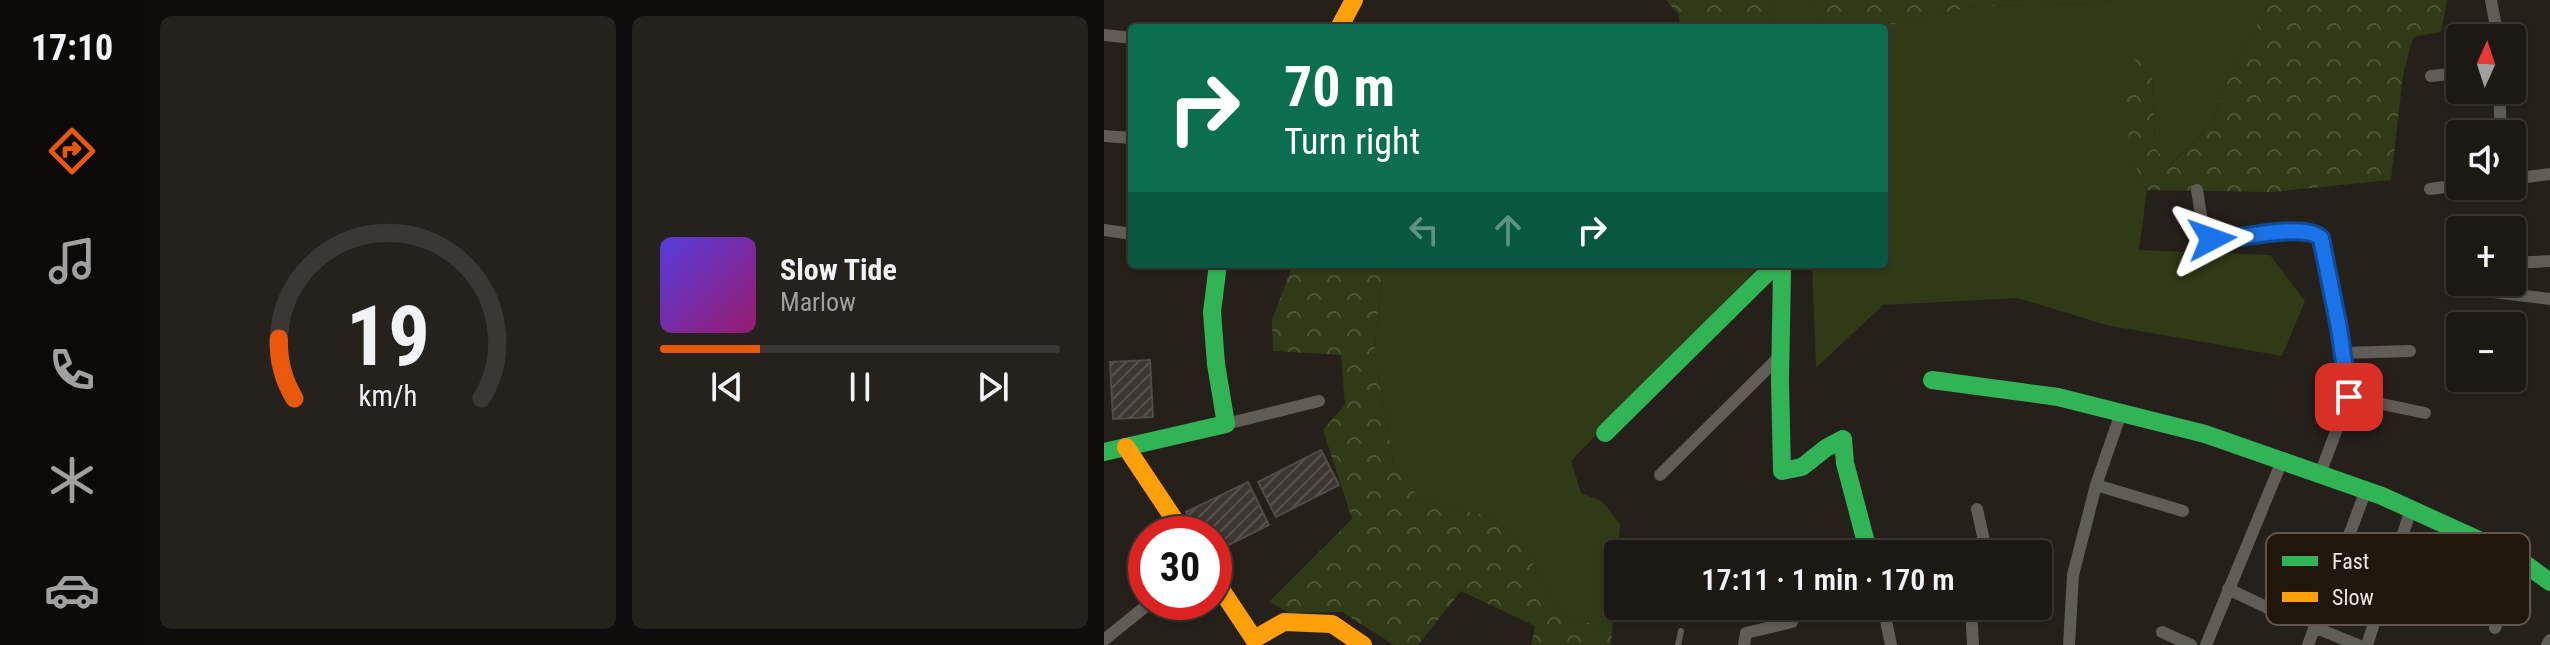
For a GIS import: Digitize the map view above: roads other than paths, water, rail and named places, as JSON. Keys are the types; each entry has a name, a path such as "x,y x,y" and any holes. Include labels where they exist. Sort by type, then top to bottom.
{"street":[{"path":"1341,24 1354,0"},
{"path":"2491,0 2495,24"},
{"path":"1104,35 1128,38"},
{"path":"2431,76 2446,74"},
{"path":"1104,136 1128,138"},
{"path":"2526,177 2550,174"},
{"path":"2430,189 2446,187"},
{"path":"2197,190 2205,234 2212,239 2300,231 2315,232 2321,238 2349,397 2320,474"},
{"path":"1104,230 1128,233"},
{"path":"2526,262 2550,261"},
{"path":"1218,268 1212,312 1216,364 1226,424"},
{"path":"1605,433 1772,268 1782,272 1782,471 1802,467 1843,439 1845,463 1865,540"},
{"path":"2526,296 2550,299"},
{"path":"2342,353 2410,351"},
{"path":"1660,475 1780,356"},
{"path":"1932,380 2058,397 2205,434 2366,490 2464,533"},
{"path":"2349,397 2425,413"},
{"path":"1105,449 1126,447 1319,401"},
{"path":"2069,645 2073,575 2096,485 2121,413"},
{"path":"1126,447 1172,516"},
{"path":"2206,645 2282,461"},
{"path":"2096,485 2183,511"},
{"path":"2350,533 2366,490"},
{"path":"1977,509 1984,540"},
{"path":"2403,533 2411,509"},
{"path":"2530,568 2550,582"},
{"path":"2228,589 2266,607"},
{"path":"1232,607 1254,642 1284,622 1332,624 1363,645"},
{"path":"1104,640 1129,620"},
{"path":"1744,645 1746,633 1792,620"},
{"path":"1886,620 1891,645"},
{"path":"1972,620 1973,645"},
{"path":"2367,645 2373,625"},
{"path":"2308,645 2314,627 2358,645"},
{"path":"2162,632 2191,645"}],"lane":[{"path":"1678,645 1681,631"}]}
